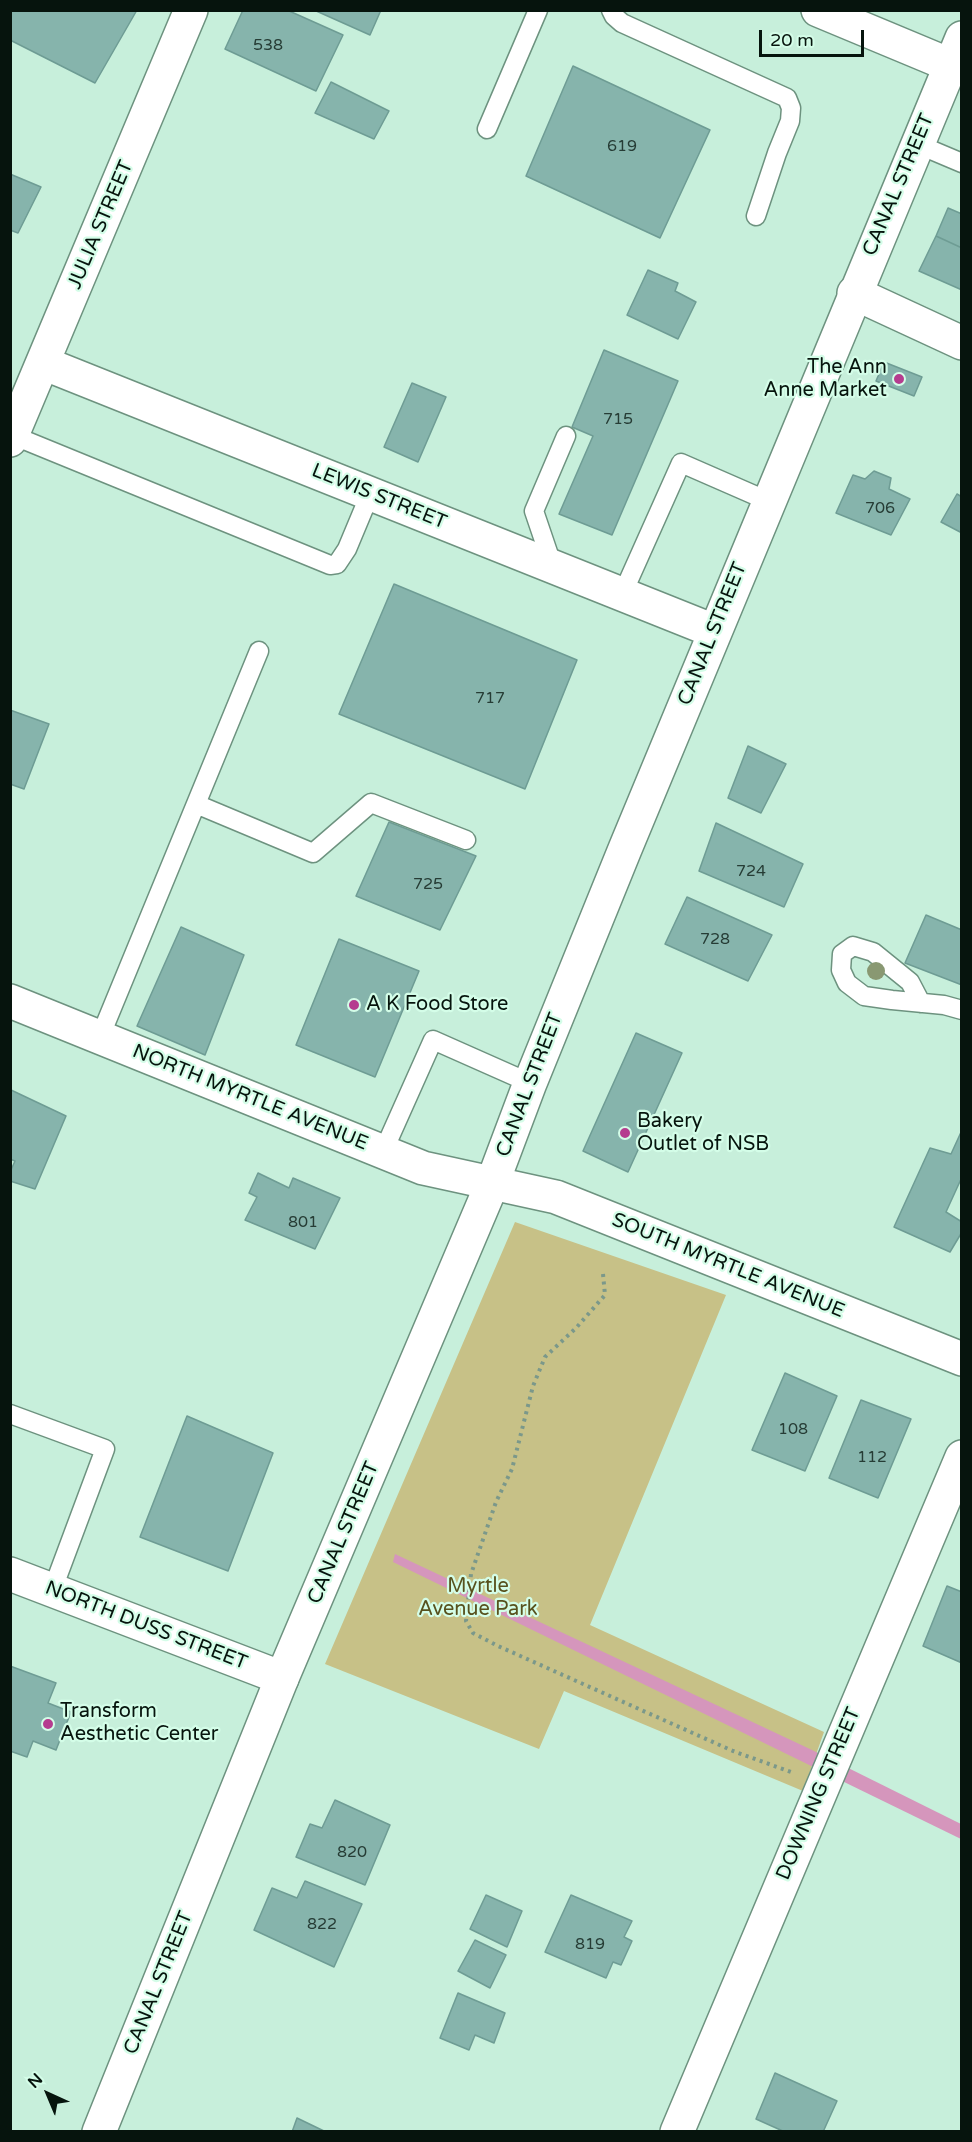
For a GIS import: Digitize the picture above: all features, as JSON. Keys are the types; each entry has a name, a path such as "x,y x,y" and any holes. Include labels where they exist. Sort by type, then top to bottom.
{"street":[{"name":"JULIA STREET","path":"11,437 191,10"},
{"path":"818,10 956,51"},
{"name":"CANAL STREET","path":"99,2132 282,1678 492,1184 530,1083 714,631 956,51"},
{"path":"854,293 962,343"},
{"name":"LEWIS STREET","path":"43,363 714,631"},
{"name":"NORTH MYRTLE AVENUE","path":"10,1001 423,1168 492,1184"},
{"name":"SOUTH MYRTLE AVENUE","path":"492,1184 556,1197 962,1359"},
{"name":"DOWNING STREET","path":"677,2132 962,1457"},
{"name":"NORTH DUSS STREET","path":"10,1574 282,1678"}],"lane":[{"path":"487,129 538,10"},
{"path":"611,10 622,24 787,98 791,108 790,121 756,216"},
{"path":"917,144 962,163"},
{"path":"553,567 534,511 566,436"},
{"path":"11,437 330,565 337,564 347,549 370,494"},
{"path":"622,595 681,463 768,501"},
{"path":"100,1037 259,651"},
{"path":"196,804 313,853 371,803 466,840"},
{"path":"921,1003 944,1005 962,1010"},
{"path":"383,1152 432,1040 530,1083"},
{"path":"10,1414 105,1449 52,1590"}],"path":[{"path":"603,1274 605,1295 590,1314 545,1357 533,1386 512,1468 496,1502 471,1574 466,1621 473,1633 498,1646 733,1751 796,1774"}],"green space":[{"name":"Myrtle Avenue Park","path":"515,1222 726,1295 590,1625 824,1732 803,1791 564,1691 539,1749 325,1664"}],"shaded area":[{"path":"395,1554 812,1750 961,1824 961,1839 393,1562"}],"building":[{"path":"10,10 137,10 95,83 10,40"},
{"path":"243,10 287,10 343,35 316,91 225,49"},
{"path":"314,10 381,10 370,35"},
{"path":"573,66 710,130 660,238 526,176"},
{"path":"331,82 389,111 374,139 315,113"},
{"path":"10,174 41,187 18,233 10,230"},
{"path":"948,208 962,214 962,248 936,236"},
{"path":"936,236 962,248 962,290 919,271"},
{"path":"648,270 678,283 675,291 696,302 678,339 627,315"},
{"path":"604,350 678,381 612,535 559,514 593,436 572,427"},
{"path":"884,362 922,377 914,396 876,381"},
{"path":"412,383 446,397 418,462 384,447"},
{"path":"874,471 891,478 889,489 910,499 891,535 836,513 853,475 865,479"},
{"path":"957,494 962,497 962,533 941,522"},
{"path":"394,584 577,660 525,789 339,714"},
{"path":"10,710 49,724 24,789 10,784"},
{"path":"748,746 786,764 761,813 728,798"},
{"path":"389,822 476,856 440,930 356,896"},
{"path":"716,823 803,864 784,907 699,871"},
{"path":"687,897 772,935 748,981 665,944"},
{"path":"926,915 962,930 962,985 905,963"},
{"path":"181,927 244,955 205,1055 137,1026"},
{"path":"339,939 419,971 375,1077 296,1045"},
{"path":"636,1033 682,1053 628,1172 583,1151"},
{"path":"11,1090 66,1116 35,1189 10,1181 10,1172 15,1161 10,1159"},
{"path":"962,1130 962,1177 946,1212 962,1222 962,1232 950,1252 894,1227 930,1148 951,1154"},
{"path":"258,1173 289,1188 293,1178 340,1198 315,1249 245,1220 257,1197 249,1193"},
{"path":"785,1373 837,1396 805,1471 752,1450"},
{"path":"861,1400 911,1419 878,1498 829,1478"},
{"path":"187,1416 273,1453 228,1571 140,1537"},
{"path":"947,1586 962,1592 962,1663 923,1646"},
{"path":"10,1666 56,1683 48,1703 71,1712 56,1750 33,1741 27,1757 10,1751"},
{"path":"335,1800 390,1825 365,1885 296,1857 310,1824 322,1828"},
{"path":"305,1881 362,1904 334,1967 254,1930 272,1888 297,1898"},
{"path":"486,1895 522,1911 507,1947 470,1929"},
{"path":"571,1895 632,1921 624,1937 632,1941 621,1965 613,1962 606,1978 545,1952"},
{"path":"475,1940 506,1955 490,1988 458,1971"},
{"path":"458,1993 505,2013 494,2043 475,2035 469,2050 440,2038"},
{"path":"775,2073 837,2101 823,2132 785,2132 756,2119"},
{"path":"297,2118 326,2132 292,2132"}],"place":[{"name":"The Ann Anne Market","path":"899,379"},
{"name":"A K Food Store","path":"354,1005"},
{"name":"Bakery Outlet of NSB","path":"625,1133"},
{"name":"Transform Aesthetic Center","path":"48,1724"}]}
